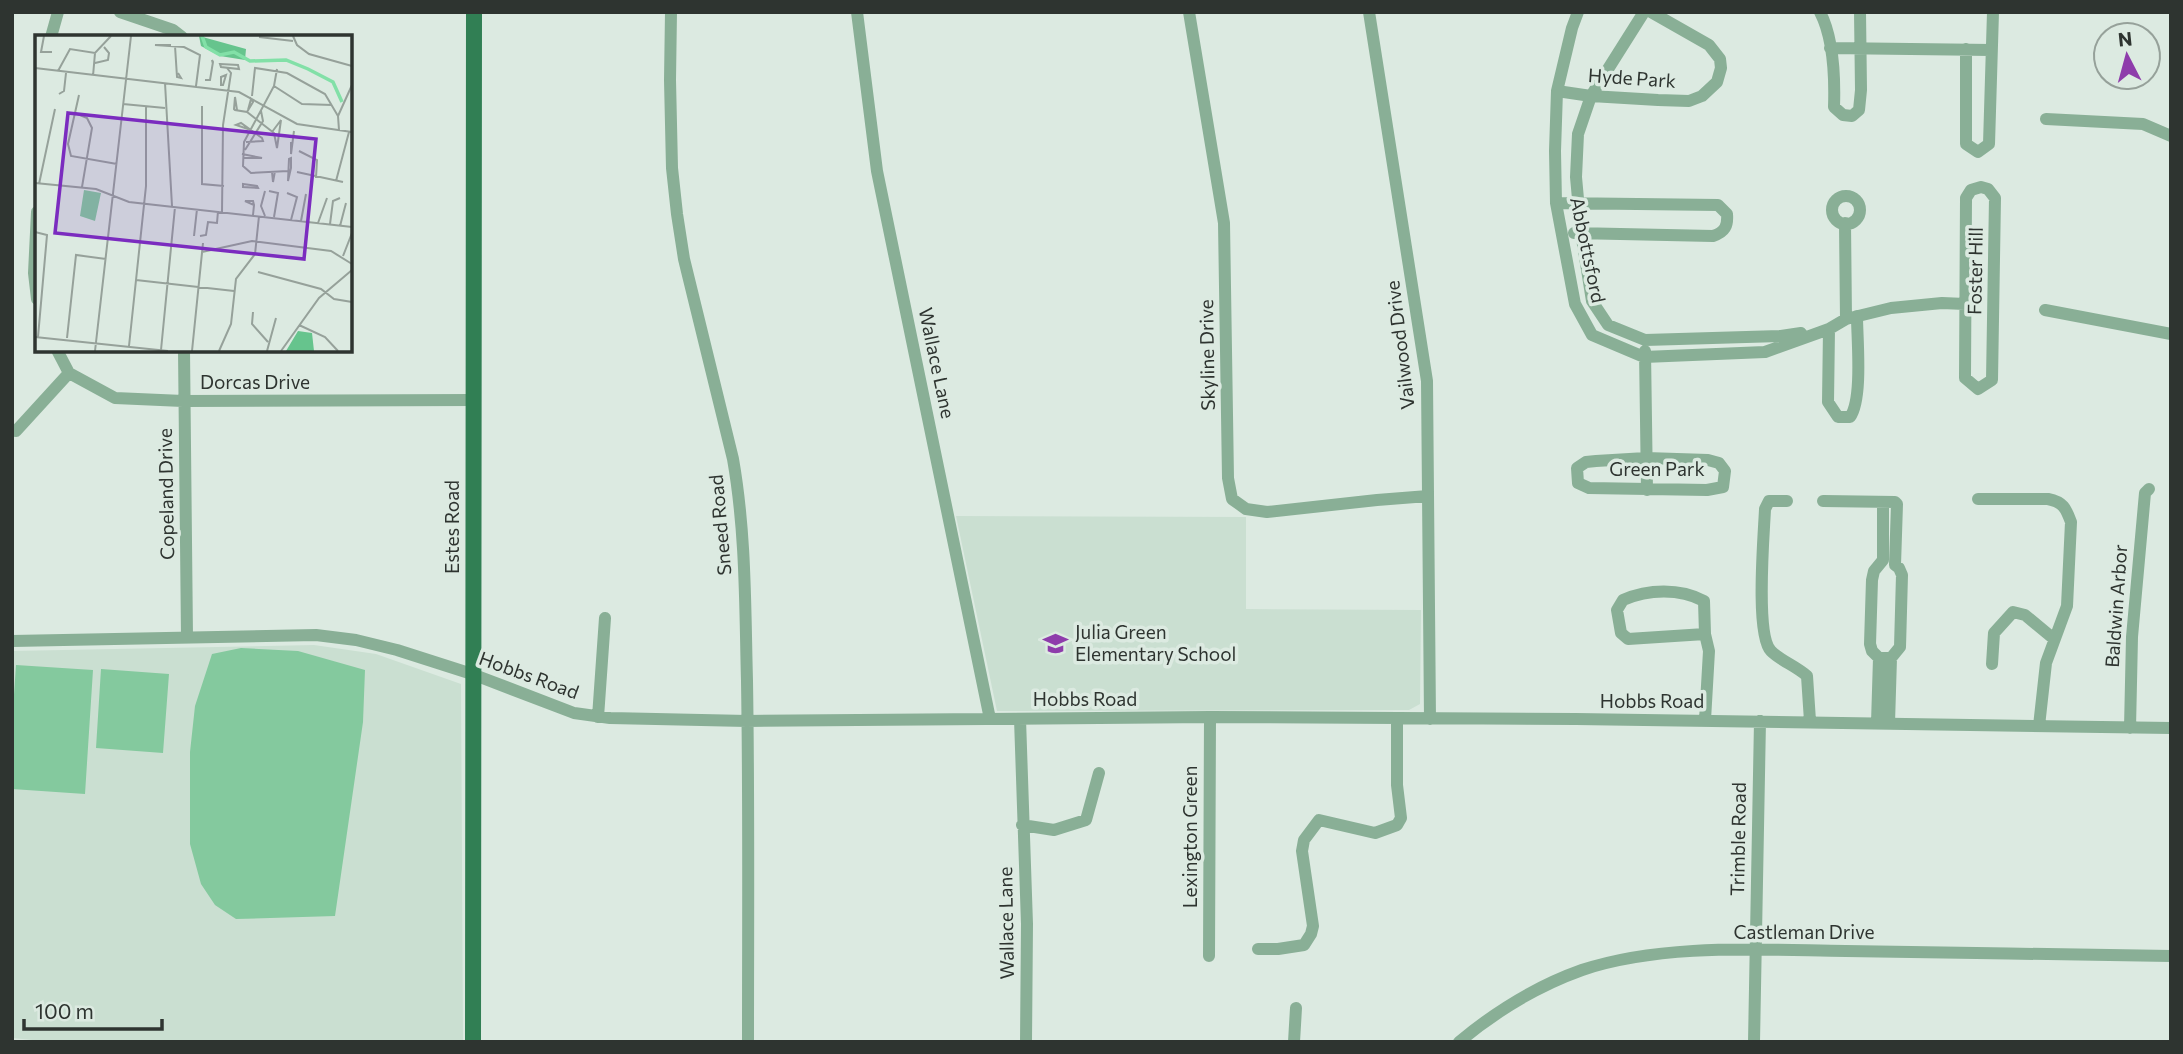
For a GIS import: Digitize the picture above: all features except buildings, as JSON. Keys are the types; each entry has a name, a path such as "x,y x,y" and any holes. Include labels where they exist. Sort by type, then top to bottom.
{"main road":[{"name":"Estes Road","path":"473,1042 474,12"}],"street":[{"path":"52,35 58,12"},
{"path":"120,12 173,30 179,35"},
{"name":"Sneed Road","path":"671,12 673,169 679,225 684,259 733,459 739,493 745,567 748,1042"},
{"name":"Wallace Lane","path":"857,12 877,171 990,719"},
{"name":"Skyline Drive","path":"1189,12 1224,223 1228,478 1232,499 1246,509 1267,512 1428,496"},
{"name":"Vailwood Drive","path":"1369,12 1427,381 1430,719"},
{"name":"Abbottsford","path":"1578,12 1557,91 1556,203 1575,304 1592,335 1644,357 1765,352 1829,329 1851,317 1891,308 1942,303 1965,304"},
{"name":"Abbottsford","path":"1644,12 1591,96 1578,134 1576,177 1580,232 1592,301 1608,326 1645,340 1781,336 1829,329"},
{"name":"Hyde Park","path":"1557,91 1591,96 1689,101 1702,96 1717,82 1721,68 1720,59 1709,45 1651,12"},
{"path":"1820,12 1828,27 1835,79 1834,107 1843,115 1852,116 1858,110 1861,90 1860,12"},
{"path":"1966,49 1965,144 1978,152 1989,144 1993,12"},
{"path":"1830,48 1991,50"},
{"path":"2046,119 2143,124 2171,136"},
{"name":"Foster Hill","path":"1981,187 1988,189 1995,198 1994,316 1992,380 1978,389 1965,378 1965,304 1966,198 1970,190 1981,187"},
{"path":"1556,203 1718,205 1727,214 1726,228 1713,236 1563,233"},
{"path":"1829,329 1828,402 1838,417 1850,417 1854,411 1858,369 1851,317 1845,223"},
{"path":"35,252 35,281"},
{"path":"2045,310 2171,334"},
{"path":"1645,340 1647,490"},
{"path":"16,431 69,373 58,352"},
{"name":"Copeland Drive","path":"184,352 187,637"},
{"name":"Dorcas Drive","path":"69,373 116,398 183,401 473,400"},
{"name":"Green Park","path":"1646,458 1708,460 1718,463 1725,471 1726,479 1723,487 1707,490 1589,488 1578,483 1577,468 1586,462 1646,458"},
{"name":"Baldwin Arbor","path":"2130,728 2137,564 2145,493 2149,489"},
{"path":"1978,499 2059,501 2066,508 2071,522 2067,607 2046,663 2039,726"},
{"path":"1787,501 1769,501 1765,509 1762,610 1764,635 1769,650 1807,676 1810,721"},
{"path":"1823,501 1889,502 1898,507 1895,565"},
{"path":"1885,658 1872,651 1870,643 1872,580 1874,571 1883,560 1889,502"},
{"path":"1879,565 1895,565 1902,575 1900,647 1885,658"},
{"path":"1705,634 1628,639 1621,633 1618,610 1623,600 1632,596 1663,592 1692,595 1704,601 1705,634 1709,651 1705,720"},
{"path":"1992,664 1994,633 2013,612 2025,615 2054,639"},
{"path":"598,716 605,618"},
{"name":"Hobbs Road","path":"12,641 316,635 356,640 472,674 574,713 611,719 747,721 1210,717 1810,721 2171,727"},
{"path":"1883,723 1885,658"},
{"name":"Lexington Green","path":"1209,956 1210,717"},
{"path":"1258,949 1304,945 1311,934 1313,926 1302,850 1304,840 1319,820 1375,833 1397,825 1401,818 1397,785 1397,718"},
{"name":"Wallace Lane","path":"1020,719 1027,924 1026,1042"},
{"name":"Trimble Road","path":"1754,1042 1760,721"},
{"path":"1022,825 1054,830 1086,820 1099,773"},
{"name":"Castleman Drive","path":"1459,1042 1478,1026 1531,992 1583,970 1645,956 1755,950 2171,956"},
{"path":"1294,1042 1296,1008"}],"shaded area":[{"path":"956,516 1246,517 1246,609 1421,610 1420,704 1409,710 997,711"},
{"path":"314,645 376,654 461,684 463,1042 53,1042 12,1038 12,651"}],"green space":[{"path":"241,648 298,651 365,670 363,722 335,916 236,919 215,905 201,884 190,844 190,752 195,706 212,654"},
{"path":"16,665 93,670 85,794 12,789"},
{"path":"101,669 169,674 163,753 96,748"}],"place":[{"name":"Julia Green Elementary School","path":"1055,643"}]}
